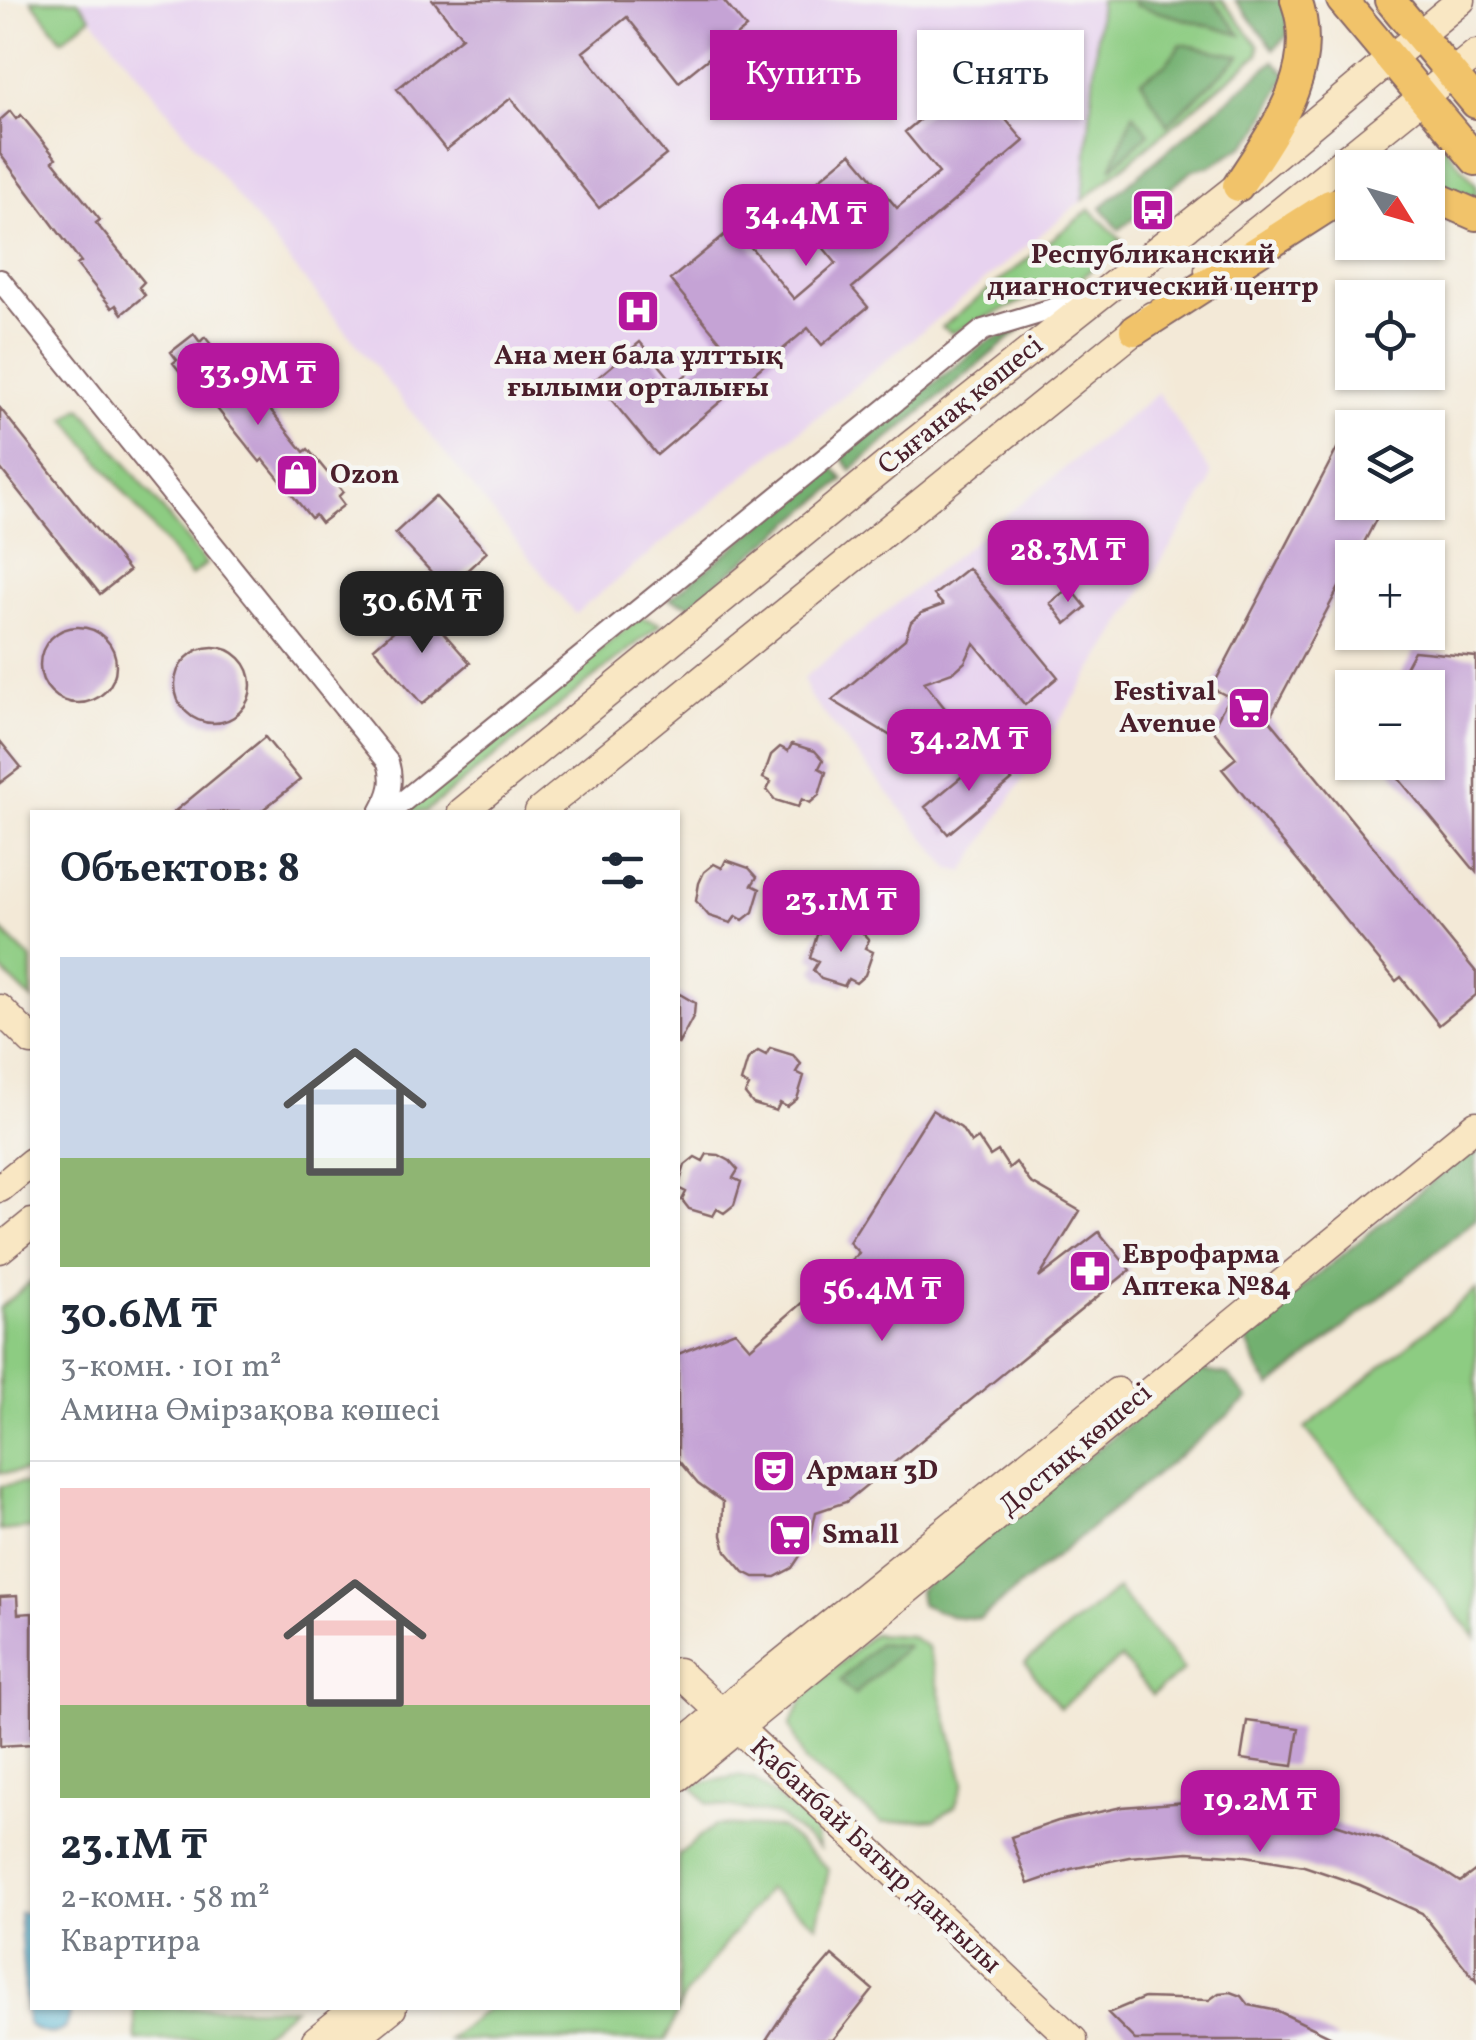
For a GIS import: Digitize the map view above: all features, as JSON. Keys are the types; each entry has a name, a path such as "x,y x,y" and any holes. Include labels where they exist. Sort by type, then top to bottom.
{"main road":[{"path":"1238,186 1295,88 1302,40 1296,0"},
{"path":"1342,0 1476,160"},
{"path":"1390,0 1476,103"},
{"name":"Сығанақ көшесі","path":"464,810 912,444 1238,186 1462,0"},
{"name":"Сығанақ көшесі","path":"541,810 1476,54"},
{"path":"1445,201 1476,214"},
{"path":"1134,330 1335,204"},
{"path":"912,444 908,466 914,476 940,485"},
{"path":"808,530 832,535 839,544 838,570"},
{"path":"0,1009 30,1041"},
{"path":"0,1024 30,1042"},
{"name":"Достық көшесі","path":"680,1776 729,1721 1476,1102"},
{"name":"Достық көшесі","path":"680,1746 729,1721 1476,1124"},
{"path":"0,1188 30,1164"},
{"path":"0,1249 30,1225"},
{"name":"Қабанбай Батыр даңғылы","path":"680,1674 1073,2040"},
{"path":"316,2040 354,2010"},
{"path":"352,2040 390,2010"}],"street":[{"path":"0,280 383,756 392,776 381,810"},
{"path":"392,810 983,330 1100,294"},
{"path":"383,756 402,769 439,772"}],"shaded area":[{"name":"Ана мен бала ұлттық ғылыми орталығы","path":"78,0 1100,0 1083,200 575,614"},
{"path":"1158,393 1211,473 1209,486 964,872 950,869 809,695 804,678"}],"green space":[{"path":"31,0 78,0 91,17 62,40"},
{"path":"1100,0 1222,0 1259,46 1258,55 1083,200"},
{"path":"1135,0 1212,0 1241,35 1134,5"},
{"path":"1235,0 1284,0 1288,6 1288,35 1274,49"},
{"path":"1181,44 1240,56 1167,125 1141,80 1166,64"},
{"path":"1274,61 1287,74 1259,130 1245,145 1210,166 1193,170 1119,230 1101,207"},
{"path":"1133,114 1149,133 1111,169"},
{"path":"1442,143 1476,185 1476,198 1445,186 1445,150 1432,150"},
{"path":"1090,209 1121,240 1072,288 1054,296 1025,300 952,333 942,327"},
{"path":"1021,329 851,470 841,456 988,341"},
{"path":"81,407 206,564 191,576 66,419"},
{"path":"833,467 844,480 690,605 669,599"},
{"path":"640,617 661,624 428,810 402,810"},
{"path":"0,929 30,958 30,998 0,969"},
{"path":"1476,1146 1476,1219 1271,1387 1244,1335"},
{"path":"30,1283 30,1471 0,1473 0,1308"},
{"path":"1476,1290 1476,1638 1305,1428"},
{"path":"1197,1370 1228,1375 1248,1399 980,1619 950,1616 921,1604 919,1590"},
{"path":"30,1485 30,1528 0,1531 0,1486"},
{"path":"1117,1589 1184,1670 1152,1695 1121,1658 1060,1708 1025,1663"},
{"path":"872,1634 910,1636 928,1647 964,1782 955,1807 936,1819 882,1823 805,1762 790,1725 805,1696"},
{"path":"878,1643 907,1646 854,1695 840,1681"},
{"path":"738,1776 755,1780 812,1825 819,1848 777,1815 707,1803 692,1785"},
{"path":"715,1825 781,1828 829,1869 817,1925 768,1889 680,2007 680,1853"},
{"path":"134,2010 292,2010 254,2040 136,2040"},
{"path":"486,2010 679,2010 666,2040 448,2040"}],"water":[{"path":"30,1912 30,2010 70,2010 67,2025 56,2033 41,2032 27,2023 19,1913"}],"building":[{"path":"433,0 723,0 746,28 710,30 710,57 679,82 627,17 583,52 666,155 599,208 511,98 446,150 397,89 462,37"},
{"path":"10,111 16,119 21,115 56,158 53,161 100,220 96,223 144,282 139,287 145,295 122,314 116,305 112,308 77,265 81,262 0,154 0,120"},
{"path":"919,120 1006,120 1024,141 852,288 868,307 822,345 808,328 657,455 595,380 640,342 675,384 723,344 670,280 734,227 794,299 836,263 788,205 851,153 897,208 939,173 905,132"},
{"path":"194,334 200,342 205,337 253,396 257,393 304,452 308,449 343,492 338,497 344,505 321,523 315,515 311,518 263,459 260,462 173,363 177,360 171,352"},
{"path":"0,408 129,571 100,594 0,468"},
{"name":"Festival Avenue","path":"1335,453 1335,520 1376,520 1365,540 1335,540 1335,595 1269,719 1476,972 1476,995 1439,1025 1401,977 1396,981 1222,769 1236,758 1212,729 1229,697 1212,688"},
{"path":"435,496 487,552 447,589 395,533"},
{"path":"968,568 1058,677 1025,705 974,643 965,662 955,671 924,682 964,732 930,760 832,700 905,639 911,622 921,613 943,605 934,595"},
{"path":"1070,587 1086,607 1066,624 1050,603"},
{"path":"421,607 470,663 422,704 374,648"},
{"path":"78,627 105,638 116,665 105,692 78,703 51,692 40,665 51,638"},
{"path":"213,647 240,658 251,685 240,712 213,723 186,712 175,685 186,658"},
{"path":"1414,651 1476,657 1476,872 1400,780 1445,780 1445,670 1404,670"},
{"path":"265,737 300,780 262,810 176,810"},
{"path":"0,741 21,767 0,783"},
{"path":"792,744 815,751 823,760 819,768 826,772 819,795 810,803 802,799 798,807 775,800 767,790 771,782 763,778 771,755 780,747 788,751"},
{"path":"990,753 1012,780 948,834 925,807"},
{"path":"726,860 749,868 757,877 752,885 760,889 753,912 743,920 736,916 731,923 709,916 696,901 704,872 714,864 722,868"},
{"path":"838,924 861,931 869,940 865,948 873,952 865,975 856,983 848,979 844,986 821,979 813,970 818,962 810,958 817,935 827,927 834,931"},
{"path":"680,994 695,1003 694,1015 680,1041"},
{"path":"770,1048 793,1055 801,1064 796,1072 804,1076 797,1099 787,1107 780,1103 776,1111 753,1104 745,1094 749,1086 741,1082 748,1059 758,1051 766,1055"},
{"path":"932,1110 961,1128 971,1143 978,1138 990,1156 998,1151 1009,1168 1016,1162 1030,1182 1080,1211 1039,1278 1099,1232 1130,1270 846,1502 816,1512 810,1541 792,1568 775,1577 754,1577 744,1572 726,1551 722,1535 723,1502 698,1484 680,1462 680,1353 735,1331 750,1348 859,1253 849,1242"},
{"path":"707,1154 719,1155 738,1170 733,1178 741,1182 734,1205 724,1213 717,1209 713,1216 689,1209 682,1200 686,1192 680,1189 680,1181 685,1165 695,1157 703,1161"},
{"path":"17,1596 18,1614 30,1613 30,1744 0,1746 0,1597"},
{"path":"1247,1721 1299,1728 1293,1766 1241,1759"},
{"path":"1187,1802 1252,1806 1317,1818 1379,1838 1460,1882 1476,1870 1476,1981 1422,1913 1360,1885 1304,1866 1188,1852 1129,1857 1071,1869 1028,1884 1011,1837 1058,1821 1122,1807"},
{"path":"832,1955 873,1990 833,2040 766,2040 789,2005"},
{"path":"1230,1992 1241,1996 1248,2005 1278,2011 1338,2040 1135,2040 1108,2013 1144,1998 1209,2000"}],"place":[{"name":"Республиканский диагностический центр","path":"1153,210"},
{"name":"Ана мен бала ұлттық ғылыми орталығы","path":"638,311"},
{"name":"Ozon","path":"297,475"},
{"name":"Festival Avenue","path":"1249,708"},
{"name":"Еврофарма Аптека №84","path":"1090,1271"},
{"name":"Арман 3D","path":"774,1471"},
{"name":"Small","path":"790,1535"}]}
